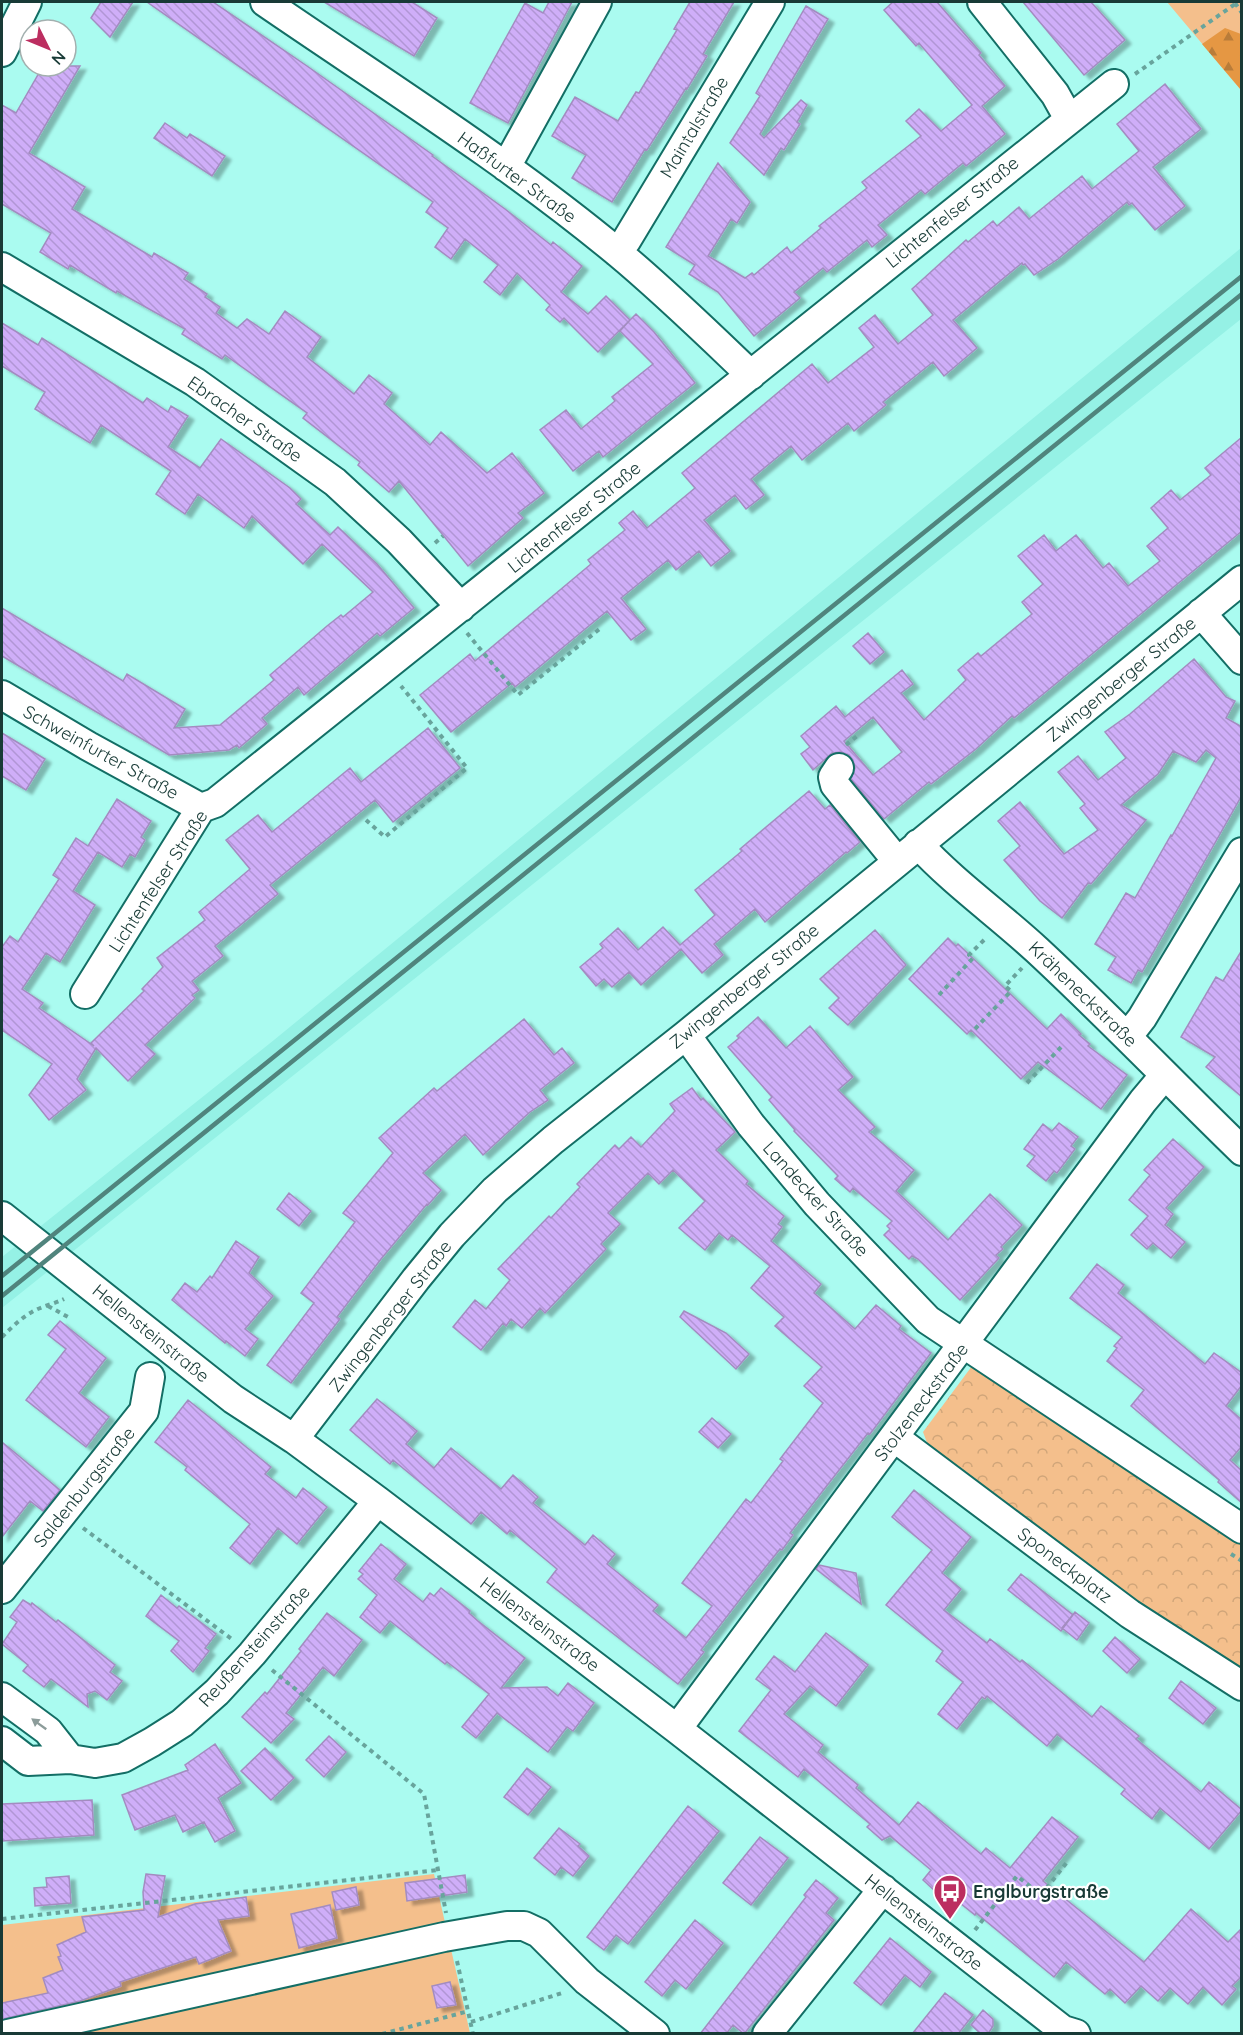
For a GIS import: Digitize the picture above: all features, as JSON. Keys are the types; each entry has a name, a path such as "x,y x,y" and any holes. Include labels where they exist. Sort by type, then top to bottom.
{"street":[{"path":"2,52 27,2"},
{"name":"Haßfurter Straße","path":"265,2 506,167 617,252 751,375"},
{"path":"506,167 597,2"},
{"name":"Maintalstraße","path":"617,252 626,241 770,2"},
{"path":"982,2 1055,94 1069,119"},
{"name":"Lichtenfelser Straße","path":"85,994 201,808 215,803 1114,84"},
{"name":"Ebracher Straße","path":"2,267 195,382 335,482 399,541 456,611"},
{"name":"Zwingenberger Straße","path":"294,1439 452,1235 495,1190 553,1140 686,1035 1242,580"},
{"path":"1201,613 1242,660"},
{"name":"Schweinfurter Straße","path":"2,695 88,746 201,808"},
{"name":"Kräheneckstraße","path":"838,768 833,777 835,785 907,853 937,864 1021,935 1128,1036 1164,1076 1242,1151"},
{"path":"1128,1036 1142,1018 1242,852"},
{"name":"Landecker Straße","path":"686,1035 751,1125 817,1204 928,1320 965,1343"},
{"name":"Stolzeneckstraße","path":"677,1730 1143,1101 1164,1076"},
{"name":"Hellensteinstraße","path":"2,1216 233,1399 294,1439 378,1501 1063,2030 1076,2034"},
{"path":"965,1343 1242,1529"},
{"name":"Saldenburgstraße","path":"2,1589 144,1411 150,1377"},
{"name":"Sponeckplatz","path":"894,1438 1130,1614 1242,1686"},
{"name":"Reußensteinstraße","path":"2,1741 28,1761 70,1759 95,1763 123,1758 182,1723 217,1692 252,1654 378,1501"},
{"path":"2,1697 48,1731 70,1759"},
{"path":"767,2034 883,1889"},
{"path":"2,2030 7,2034 451,1936 507,1926 524,1926 539,1934 587,1981 655,2034"}],"path":[{"path":"1114,84 1132,76 1236,2 1242,13"},
{"path":"456,611 518,695 602,627"},
{"path":"366,820 385,837 467,768 395,678"},
{"path":"939,995 973,958 969,955 988,935"},
{"path":"975,1029 1011,991 1005,987 1024,967"},
{"path":"1028,1083 1063,1045"},
{"path":"2,1336 23,1317 74,1293"},
{"path":"48,1306 68,1317"},
{"path":"63,1513 252,1654 424,1794 472,2034"},
{"path":"960,1950 1017,1876 1041,1895 1068,1862"},
{"path":"2,1919 438,1870"},
{"path":"471,2022 558,1995 587,1981"},
{"path":"382,2034 468,2011"}],"shaded area":[{"path":"1241,248 1241,319 2,1308 2,1257 274,1040"}],"green space":[{"path":"1167,2 1241,2 1241,90"},
{"path":"1225,28 1241,34 1241,90 1202,44"},
{"path":"975,1362 1241,1545 1241,1674 1120,1596 1123,1590 1103,1574 1098,1579 929,1448 923,1432"},
{"path":"434,1874 470,2033 2,2034 2,1925"}],"building":[{"path":"101,2 133,2 110,37 91,18"},
{"path":"147,2 213,2 433,155 551,245 553,242 582,266 561,292 588,314 606,296 630,320 598,352 564,318 560,322 546,310 550,305 517,273 500,295 484,282 498,265 465,239 451,259 435,247 448,228 426,212 433,202"},
{"path":"324,2 412,2 437,18 414,56"},
{"path":"549,2 572,2 508,123 470,103 525,3 543,13"},
{"path":"690,2 734,2 703,54 707,56 687,89 647,150 645,149 612,202 572,178 586,155 552,136 575,97 618,121 636,92 639,93 677,30 674,29"},
{"path":"893,2 937,2 981,53 979,55 1005,86 982,106 1005,134 966,166 963,163 925,194 921,190 878,225 887,235 872,247 867,240 827,272 823,268 794,292 800,298 754,336 718,292 689,274 695,265 666,247 718,163 750,202 737,223 731,219 708,256 745,278 752,273 754,275 787,247 791,253 821,228 819,226 867,188 862,182 921,136 906,121 919,109 941,131 972,105 919,43 916,46 884,10"},
{"path":"1023,2 1091,2 1125,40 1084,75"},
{"path":"806,6 828,19 760,134 764,138 801,100 807,105 797,122 800,124 784,150 781,148 764,175 730,143 760,96 756,93"},
{"path":"36,78 73,78 29,153 85,187 72,209 152,257 154,253 188,273 184,279 207,294 205,297 220,307 216,313 237,328 247,319 269,334 285,311 321,337 307,357 354,394 369,375 392,393 384,404 430,445 441,432 487,473 512,453 544,493 518,513 523,518 468,566 399,481 389,492 358,465 360,462 303,418 307,413 225,355 222,359 182,334 185,329 117,291 116,293 70,265 68,269 40,252 51,233 2,204 2,105 16,113"},
{"path":"1165,84 1201,129 1153,167 1185,206 1155,230 1132,203 1129,205 1127,202 1058,259 1034,275 1022,263 953,320 977,348 944,376 933,362 883,402 886,405 854,431 848,423 802,460 791,446 751,479 764,495 746,509 735,495 704,520 730,551 711,566 699,551 676,570 668,560 621,598 646,629 631,640 607,611 515,687 512,683 451,732 420,695 470,654 475,661 591,564 588,560 625,530 619,523 633,511 647,528 695,488 682,473 812,364 828,383 874,347 859,328 875,315 898,344 933,315 912,289 966,240 968,242 993,221 997,226 1019,207 1029,219 1082,176 1092,189 1139,151 1117,124"},
{"path":"165,123 187,138 190,134 225,156 212,176 154,138"},
{"path":"636,314 654,332 695,383 603,457 599,451 573,471 540,430 566,410 581,429 615,401 612,397 653,364 620,331"},
{"path":"2,323 38,345 42,338 143,403 147,398 168,412 171,406 188,416 168,447 200,468 221,439 290,488 301,499 296,504 330,535 338,527 377,564 414,608 380,636 377,633 304,695 298,687 262,718 267,724 239,748 237,745 229,750 169,755 2,656 2,608 123,681 127,674 185,709 174,728 220,725 274,680 270,675 327,626 341,615 343,617 373,592 322,544 303,564 252,516 244,528 198,494 185,514 156,494 171,471 101,425 90,443 35,409 45,392 2,366"},
{"path":"1242,437 1242,531 1014,718 1012,716 976,749 931,784 929,782 884,819 851,779 855,768 849,755 841,752 832,753 813,770 801,754 810,747 801,736 836,706 845,717 902,670 913,684 901,693 924,720 966,680 958,670 978,653 981,656 1032,614 1022,602 1043,584 1018,556 1044,535 1056,551 1076,535 1103,568 1109,563 1128,586 1160,561 1147,546 1168,528 1151,508 1171,490 1180,500 1211,475 1205,468","holes":["873,717 902,752 873,775 844,741"]},
{"path":"868,633 884,652 870,664 853,646"},
{"path":"1194,659 1226,697 1235,701 1226,718 1242,727 1242,795 1142,972 1138,970 1131,983 1108,970 1116,957 1095,944 1126,893 1135,898 1216,758 1206,750 1196,762 1173,751 1158,774 1121,805 1146,820 1091,884 1088,883 1062,918 1040,901 1004,860 1020,846 998,821 1020,802 1064,854 1098,830 1080,808 1085,804 1058,772 1078,756 1098,780 1126,758 1105,732 1130,714"},
{"path":"428,728 460,768 393,822 375,800 270,885 278,894 215,946 223,956 192,981 199,990 192,995 195,998 145,1045 155,1054 128,1081 96,1048 77,1079 86,1090 49,1120 29,1095 52,1064 2,1030 2,947 10,936 18,942 59,879 53,875 76,838 88,846 117,799 151,821 141,837 145,840 135,857 130,854 122,867 98,852 73,891 95,905 60,962 46,953 22,989 43,1003 39,1008 94,1046 91,1043 144,991 142,989 163,967 157,958 205,920 199,912 250,869 226,840 258,815 272,832 350,768 361,782"},
{"path":"2,733 45,759 26,790 2,776"},
{"path":"809,791 825,809 830,805 860,842 765,922 755,909 714,944 723,955 702,973 681,949 641,985 629,972 612,987 604,979 596,986 580,967 603,948 600,944 618,928 638,950 663,927 680,945 715,915 695,890"},
{"path":"875,930 906,965 848,1025 829,1008 839,998 820,979"},
{"path":"948,938 956,946 958,944 1047,1029 1061,1014 1090,1044 1088,1046 1127,1075 1101,1109 1038,1062 1021,1079 971,1030 967,1034 909,979"},
{"path":"1242,950 1242,1097 1206,1067 1215,1057 1181,1037 1216,977 1223,981"},
{"path":"758,1017 786,1048 810,1026 853,1077 838,1090 875,1127 869,1132 914,1170 896,1191 948,1240 990,1194 1022,1225 1001,1247 1003,1249 996,1255 999,1258 960,1300 918,1259 912,1256 909,1259 884,1235 890,1229 887,1226 892,1221 853,1188 850,1192 835,1179 838,1176 794,1131 769,1100 772,1097 728,1047"},
{"path":"524,1019 554,1055 562,1048 574,1063 540,1090 548,1100 530,1112 483,1155 465,1134 423,1173 441,1190 381,1259 337,1317 340,1319 291,1383 267,1365 314,1303 301,1293 355,1222 343,1213 393,1153 379,1138 434,1088 437,1091"},
{"path":"692,1088 701,1100 703,1098 735,1132 716,1150 748,1181 746,1184 784,1216 778,1224 782,1227 771,1241 821,1284 814,1293 855,1329 876,1305 901,1326 899,1329 931,1353 870,1434 868,1433 790,1533 793,1535 782,1550 780,1549 748,1589 701,1650 704,1652 678,1684 547,1582 557,1569 510,1530 507,1534 481,1512 471,1524 393,1460 390,1464 350,1430 377,1399 417,1431 406,1444 434,1468 451,1448 501,1489 513,1475 538,1497 533,1503 585,1545 593,1535 615,1554 607,1564 658,1605 653,1611 686,1638 712,1606 682,1583 746,1499 751,1503 783,1461 780,1459 823,1403 804,1386 822,1367 775,1326 784,1317 751,1288 770,1266 732,1235 728,1240 719,1233 705,1250 679,1228 705,1201 673,1170 659,1184 648,1173 608,1213 620,1224 601,1244 606,1249 545,1313 540,1308 522,1328 511,1319 506,1326 503,1323 481,1350 453,1327 475,1300 486,1309 510,1280 498,1269 549,1216 551,1218 580,1187 577,1184 615,1145 619,1149 631,1137 641,1147 675,1111 670,1104"},
{"path":"1059,1123 1078,1137 1071,1146 1075,1149 1057,1173 1054,1171 1046,1181 1027,1166 1035,1156 1024,1149 1043,1124 1052,1131"},
{"path":"1173,1139 1204,1167 1166,1208 1173,1214 1165,1225 1185,1242 1171,1258 1153,1243 1147,1249 1131,1235 1148,1216 1129,1200 1150,1175 1144,1170"},
{"path":"289,1193 311,1211 299,1226 277,1209"},
{"path":"236,1241 259,1257 249,1273 273,1296 245,1329 258,1339 245,1356 226,1341 225,1343 172,1300 185,1283 197,1292 210,1276 212,1278"},
{"path":"1097,1264 1124,1285 1118,1293 1205,1364 1214,1353 1242,1373 1242,1385 1226,1406 1242,1420 1242,1446 1230,1460 1242,1471 1242,1503 1218,1482 1219,1480 1131,1406 1144,1390 1107,1361 1117,1348 1114,1346 1122,1337 1070,1298"},
{"path":"684,1311 726,1333 749,1354 736,1369 680,1317"},
{"path":"60,1321 106,1358 79,1393 109,1417 86,1447 26,1400 66,1349 48,1335"},
{"path":"188,1400 271,1467 265,1474 296,1498 303,1488 327,1507 297,1544 278,1528 250,1564 230,1548 250,1524 185,1470 187,1467 155,1442"},
{"path":"712,1418 731,1434 718,1448 699,1432"},
{"path":"2,1442 60,1490 43,1511 30,1501 2,1537"},
{"path":"914,1490 971,1537 942,1573 961,1589 944,1610 987,1643 990,1639 1020,1662 1022,1660 1092,1717 1101,1706 1139,1736 1136,1739 1201,1792 1209,1782 1242,1810 1209,1849 1160,1808 1152,1819 1121,1794 1125,1789 1057,1734 1047,1746 987,1696 985,1699 982,1697 957,1729 938,1714 963,1682 936,1661 943,1651 886,1605 932,1550 892,1517"},
{"path":"381,1544 406,1564 394,1579 423,1602 430,1593 434,1596 441,1588 525,1658 501,1688 547,1687 558,1696 568,1683 594,1703 573,1731 567,1727 548,1752 497,1713 476,1738 462,1727 489,1694 447,1662 445,1664 390,1621 380,1633 360,1617 377,1595 358,1579 363,1574 359,1571"},
{"path":"819,1565 856,1573 861,1604 816,1569"},
{"path":"1021,1574 1073,1615 1061,1631 1008,1590"},
{"path":"161,1595 216,1634 205,1648 209,1651 193,1672 171,1651 179,1641 146,1616"},
{"path":"23,1600 31,1605 32,1603 56,1622 58,1620 115,1665 110,1672 122,1681 107,1700 95,1691 87,1694 88,1707 51,1679 44,1687 23,1671 28,1665 2,1644 17,1622 10,1617"},
{"path":"1075,1612 1089,1623 1077,1640 1062,1628"},
{"path":"327,1613 362,1640 334,1676 323,1667 286,1713 294,1719 271,1743 242,1717 265,1692 267,1694"},
{"path":"826,1633 868,1665 836,1706 810,1686 784,1714 823,1745 818,1752 858,1785 856,1788 899,1825 918,1802 981,1854 986,1848 1010,1868 1052,1817 1078,1837 1043,1881 1144,1962 1191,1909 1228,1942 1242,1928 1242,1976 1232,1986 1236,1989 1222,2005 1203,1987 1188,2004 1170,1988 1158,2001 1141,1986 1125,2003 1110,1989 1105,1994 1066,1962 1054,1977 976,1913 975,1915 940,1887 936,1892 923,1880 931,1870 890,1836 882,1840 867,1827 870,1824 804,1769 798,1777 739,1731 771,1690 756,1679 774,1656 795,1672"},
{"path":"1115,1637 1140,1659 1127,1673 1103,1651"},
{"path":"1181,1681 1216,1708 1203,1724 1169,1698"},
{"path":"329,1736 346,1752 324,1777 306,1760"},
{"path":"215,1744 241,1783 218,1798 235,1831 215,1842 204,1822 183,1832 175,1815 135,1830 122,1795 188,1770 185,1765"},
{"path":"265,1748 294,1778 271,1800 241,1771"},
{"path":"527,1768 551,1787 528,1815 504,1797"},
{"path":"92,1800 94,1835 2,1841 2,1804"},
{"path":"688,1806 719,1831 628,1944 616,1935 604,1950 587,1937"},
{"path":"559,1828 580,1844 578,1846 589,1856 573,1876 561,1867 555,1875 534,1858"},
{"path":"760,1837 788,1858 751,1905 723,1883"},
{"path":"146,1874 165,1876 158,1917 195,1904 246,1897 249,1916 218,1920 231,1951 199,1964 196,1957 120,1982 121,1986 80,2001 3,2019 2,2003 48,1993 43,1978 63,1970 58,1957 61,1956 57,1945 86,1932 82,1917 144,1910 143,1892"},
{"path":"465,1875 467,1892 407,1901 405,1883"},
{"path":"69,1876 71,1903 35,1906 34,1888 47,1887 46,1878"},
{"path":"816,1880 838,1898 826,1913 834,1920 744,2034 733,2025 726,2034 700,2034 806,1897 804,1895"},
{"path":"356,1887 359,1905 336,1910 332,1892"},
{"path":"330,1905 337,1938 299,1948 291,1914"},
{"path":"695,1920 723,1943 686,1989 675,1980 662,1996 645,1982"},
{"path":"890,1938 931,1972 920,1987 905,1975 881,2005 854,1983"},
{"path":"450,1982 456,2005 437,2008 432,1986"},
{"path":"945,1993 973,2015 958,2034 912,2034"},
{"path":"983,2010 993,2019 993,2026 988,2034 981,2034 971,2025"}],"railway":[{"path":"2,1276 1242,276"},
{"path":"2,1296 1242,294"}],"place":[{"name":"Englburgstraße","path":"950,1920"}]}
